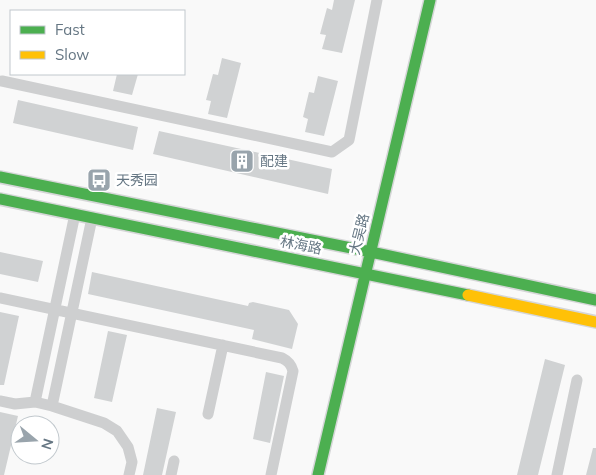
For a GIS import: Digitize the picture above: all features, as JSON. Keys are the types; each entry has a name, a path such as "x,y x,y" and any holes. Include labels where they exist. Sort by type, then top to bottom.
{"main road":[{"name":"大吴路","path":"318,475 430,0"},
{"name":"林海路","path":"0,177 596,300"},
{"name":"林海路","path":"0,199 596,322"}],"street":[{"path":"1,85 332,152 349,140 377,0"},
{"path":"35,402 75,214"},
{"path":"52,406 92,218"},
{"path":"0,298 282,358 292,365 293,371 271,475"},
{"path":"208,414 223,345"},
{"path":"557,475 578,380"},
{"path":"0,401 14,404 35,402 104,423 117,431 128,447 132,462 129,475"},
{"path":"171,475 174,461"}],"building":[{"path":"334,0 355,0 342,53 322,49 326,35 320,34 327,8 332,10"},
{"path":"222,58 241,63 227,118 208,114 211,101 206,100 213,74 218,75"},
{"path":"117,75 138,75 132,95 113,91"},
{"path":"318,76 338,81 324,136 305,132 308,119 303,117 309,92 314,93"},
{"path":"18,100 138,127 133,150 13,123"},
{"name":"配建","path":"159,131 332,169 328,194 153,154"},
{"path":"0,252 43,261 38,282 0,274"},
{"path":"92,272 248,306 249,303 253,302 289,310 298,324 292,349 252,339 254,330 88,294"},
{"path":"0,312 19,316 4,385 0,385"},
{"path":"108,331 127,335 112,402 94,398"},
{"path":"545,359 565,365 538,475 517,475"},
{"path":"266,372 284,376 270,443 253,439"},
{"path":"157,408 176,412 162,475 143,475"},
{"path":"0,412 14,415 10,415 10,450 4,475 0,475"},
{"path":"593,448 596,448 596,475 586,475"}],"traffic: fast":[{"path":"318,475 430,0"},
{"path":"0,177 371,252 596,300"},
{"path":"0,199 468,295"}],"traffic: slow":[{"path":"468,295 596,322"}],"place":[{"name":"配建","path":"242,161"},
{"name":"天秀园","path":"99,180"}]}
